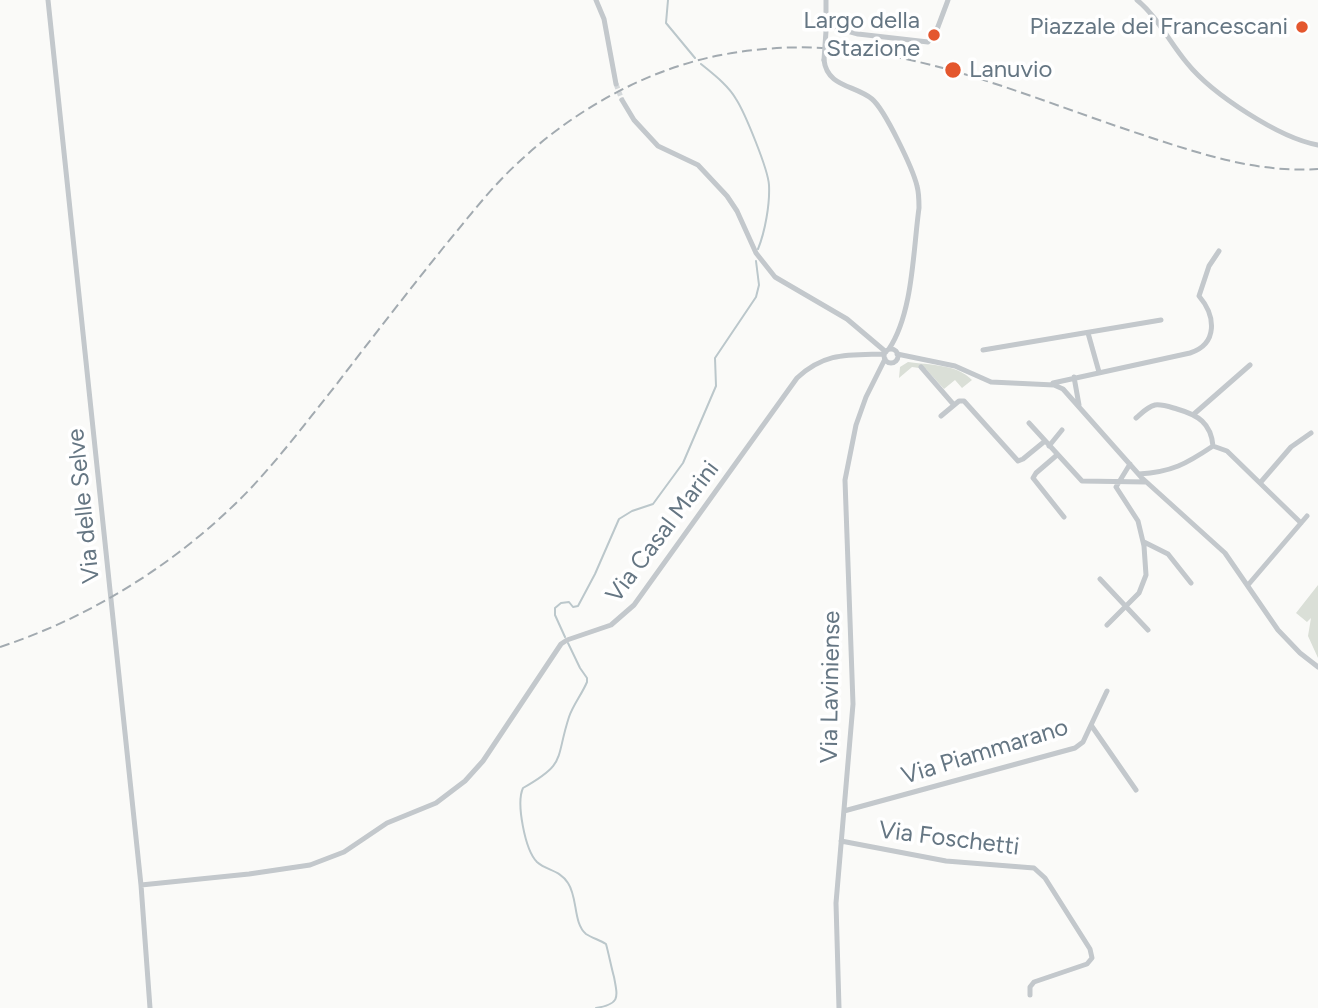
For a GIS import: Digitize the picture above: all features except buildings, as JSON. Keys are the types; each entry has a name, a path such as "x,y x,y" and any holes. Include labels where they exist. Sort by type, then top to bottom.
{"street":[{"name":"Via delle Selve","path":"48,0 141,885 149,1008"},
{"path":"596,0 604,19 616,84"},
{"path":"825,0 826,28 925,42 933,38 948,0"},
{"path":"1137,0 1200,77 1268,125 1318,145"},
{"name":"Via Laviniense","path":"826,28 826,70 835,80 876,103 908,162 918,188 919,208 905,312 891,355 879,371 856,425 846,473 853,704 835,915 839,1008"},
{"path":"622,100 630,115 656,144 698,165 727,196 756,253 775,277 841,314 891,355 955,366 994,383 1050,384 1063,388 1146,482 1223,550 1283,636 1318,667"},
{"path":"1050,384 1190,353 1204,346 1212,335 1212,324 1206,305 1199,296 1206,274 1219,251"},
{"path":"983,350 1161,320"},
{"path":"1087,332 1099,372"},
{"name":"Via Casal Marini","path":"141,885 260,873 314,864 344,852 387,823 424,809 444,797 469,777 489,754 561,644 614,623 634,605 797,378 813,365 833,356 891,355"},
{"path":"1194,414 1250,365"},
{"path":"921,367 954,405"},
{"path":"1074,377 1079,405"},
{"path":"941,416 960,401 966,403 1016,461 1021,461 1062,430"},
{"path":"1136,418 1149,408 1159,405 1194,414 1206,425 1212,436 1213,446"},
{"path":"1029,423 1082,481 1146,482"},
{"path":"1260,483 1291,447 1311,433"},
{"path":"1139,474 1175,469 1213,446 1226,450 1301,523"},
{"path":"1057,455 1036,473 1034,480 1064,517"},
{"path":"1107,625 1139,593 1145,583 1143,542 1134,513 1117,489 1118,481 1130,464"},
{"path":"1248,584 1307,516"},
{"path":"1143,542 1168,554 1191,583"},
{"path":"1100,579 1149,630"},
{"name":"Via Piammarano","path":"844,811 1073,748 1083,742 1107,691"},
{"path":"1091,725 1136,790"},
{"name":"Via Foschetti","path":"841,841 952,862 1024,865 1040,872 1089,947 1092,958 1087,964 1034,982 1030,987 1030,995"}],"shaded area":[{"path":"908,362 951,368 972,380 962,388 955,380 944,389 926,369 912,367 899,378 900,367"},
{"path":"1318,585 1318,658 1308,636 1311,618 1307,622 1296,613"}],"waterway":[{"path":"668,0 666,23 695,58"},
{"path":"701,64 733,94 765,167 769,201 758,249"},
{"path":"565,637 555,615 555,608 561,603 569,602 573,607 578,606 619,519 653,504 683,463 716,386 715,358 756,297 759,285 756,261"},
{"path":"568,643 587,682 569,717 560,752 553,766 523,788 521,815 525,837 533,856 541,865 565,879 571,889 582,929 586,934 606,944 616,999 596,1008"}],"tunnel":[{"path":"616,84 622,100"}],"railway":[{"path":"0,647 103,602 135,583 196,539 251,488 273,463 443,248 510,170 542,141 589,108 667,70 721,55 779,48 834,49 887,55 991,82 1211,156 1274,168 1318,169"}],"place":[{"name":"Piazzale dei Francescani","path":"1302,27"},
{"name":"Largo della Stazione","path":"934,35"},
{"name":"Lanuvio","path":"953,70"}]}
